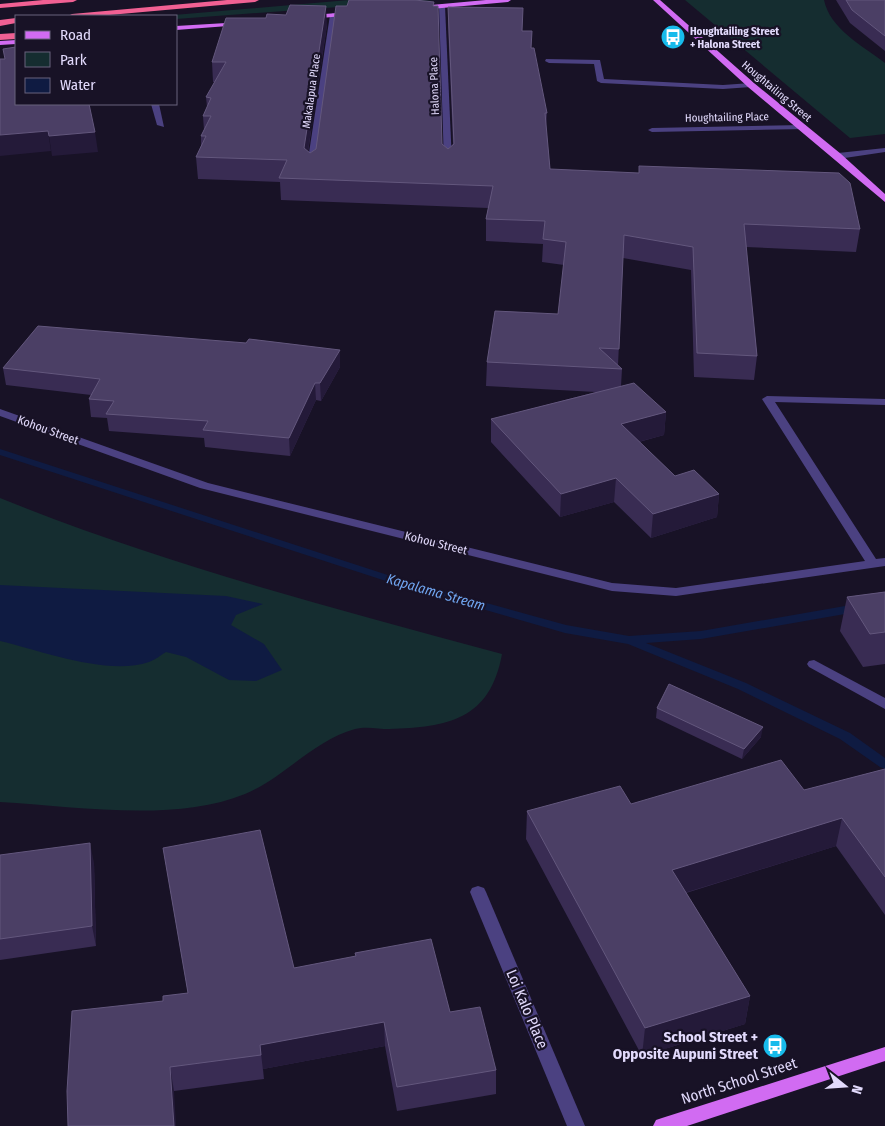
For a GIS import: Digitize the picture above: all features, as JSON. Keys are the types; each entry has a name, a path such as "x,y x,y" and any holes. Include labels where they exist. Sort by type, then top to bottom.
{"highway":[{"path":"0,6 73,0"},
{"path":"84,15 256,0"},
{"path":"0,23 15,21"},
{"path":"0,37 15,36"}],"main road":[{"path":"412,8 508,0"},
{"name":"Houghtailing Street","path":"656,0 751,85 838,156 885,199"},
{"path":"303,18 363,13"},
{"path":"178,28 254,22"},
{"path":"0,43 15,42"},
{"name":"North School Street","path":"662,1126 885,1054"}],"street":[{"name":"Halona Place","path":"442,6 448,165"},
{"name":"Makalapua Place","path":"311,170 333,15"},
{"path":"549,61 598,62 601,82 723,87 751,85"},
{"path":"155,105 161,125"},
{"name":"Houghtailing Place","path":"652,130 803,127"},
{"path":"838,156 885,150"},
{"path":"879,563 767,399 885,402"},
{"name":"Kohou Street","path":"0,412 204,486 612,587 676,592 879,563"},
{"path":"814,664 885,704"},
{"name":"Loi Kalo Place","path":"478,892 576,1126"}],"green space":[{"path":"349,0 434,0 178,19 178,15 174,15"},
{"path":"685,0 824,0 827,10 840,28 885,63 885,134 850,138"},
{"path":"0,498 123,544 248,584 502,654 496,676 488,693 477,706 463,716 430,726 389,729 359,728 340,734 312,750 259,787 245,794 217,803 188,808 124,810 0,802"}],"water":[{"path":"0,585 226,596 263,604 236,615 231,625 264,644 282,670 256,681 229,680 186,657 166,652 149,662 132,666 114,666 55,656 0,641"}],"building":[{"path":"349,0 415,0 434,2 433,6 438,6 442,144 448,149 454,144 448,7 523,8 522,31 532,31 531,48 534,48 547,113 545,113 550,169 639,173 639,166 839,173 850,183 860,229 744,224 757,356 697,353 693,247 624,235 619,349 599,348 622,369 487,362 495,311 558,314 566,242 543,239 545,221 486,219 493,186 279,178 287,160 196,157 206,136 201,136 211,116 203,116 211,98 206,97 226,62 212,62 226,18 266,18 267,14 286,15 290,5 326,6 304,148 310,153 316,149 336,6 347,6"},
{"path":"846,0 885,0 885,36 852,10"},
{"path":"15,47 15,105 89,105 95,132 49,136 48,131 0,135 0,59 5,59 3,49"},
{"path":"38,326 246,343 249,339 340,350 320,383 315,383 289,438 203,430 208,421 106,414 114,401 89,399 100,379 3,368"},
{"path":"634,383 666,412 621,424 675,476 694,470 719,494 653,514 616,478 561,494 491,419"},
{"path":"885,592 885,632 870,634 847,597"},
{"path":"669,684 763,727 744,749 657,708"},
{"path":"781,760 804,790 885,769 885,877 842,818 672,870 750,996 645,1028 527,811 620,786 631,804"},
{"path":"260,830 294,968 356,956 355,953 431,939 450,1012 480,1007 496,1070 397,1087 384,1022 260,1045 261,1055 170,1067 174,1126 68,1126 67,1091 72,1011 163,1001 163,996 188,993 163,848"},
{"path":"90,843 92,926 0,939 0,855"}],"waterway":[{"name":"Kapalama Stream","path":"0,452 396,581 565,629 629,640 701,635 885,603"},
{"path":"633,642 742,686 845,736 885,764"}],"place":[{"name":"Houghtailing Street + Halona Street","path":"673,37"},
{"name":"School Street + Opposite Aupuni Street","path":"775,1046"}]}
